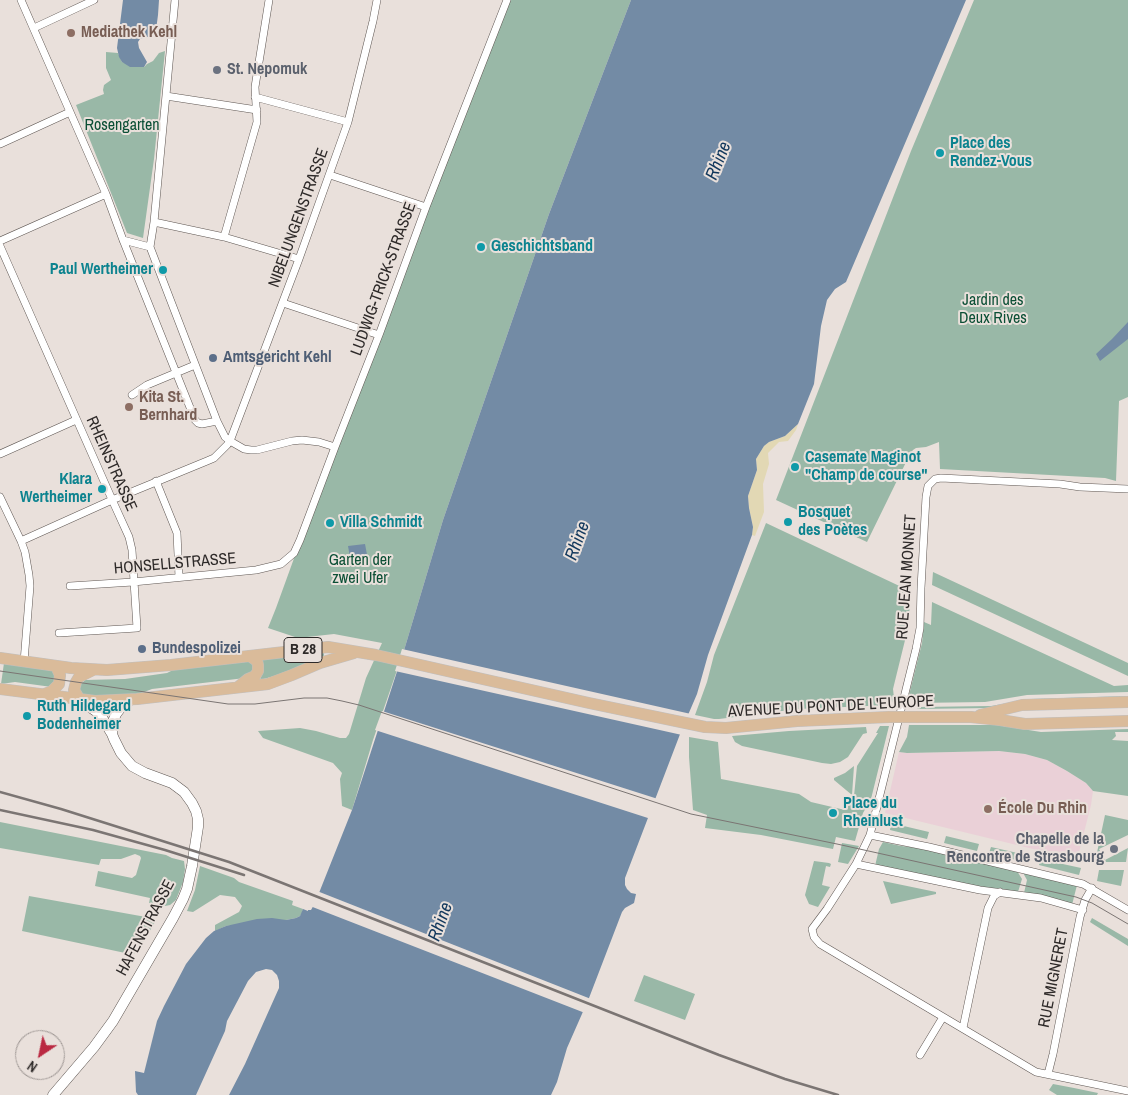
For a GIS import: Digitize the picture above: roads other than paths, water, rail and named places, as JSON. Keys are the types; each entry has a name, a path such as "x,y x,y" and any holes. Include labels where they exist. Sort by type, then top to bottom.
{"main road":[{"name":"B 28","path":"0,658 94,670 126,669 328,647 355,652"},
{"name":"B 28","path":"0,689 80,700 130,700 268,684 292,676 320,663 355,652"},
{"name":"AVENUE DU PONT DE L'EUROPE","path":"355,652 705,727 726,728 797,721 916,717 971,717 1025,724 1128,721"},
{"path":"237,688 258,672 257,661 250,656"},
{"path":"42,695 52,691 59,684 60,675 56,666"},
{"path":"80,700 74,690 78,677 94,670"},
{"name":"AVENUE DU PONT DE L'EUROPE","path":"971,717 1022,705 1128,702"}],"street":[{"path":"21,0 106,194 195,420 202,424 217,421"},
{"path":"34,28 94,0"},
{"path":"175,0 150,247 217,421 225,437 244,449 251,450 292,440 319,442 335,447"},
{"path":"224,237 257,122 255,87 269,0"},
{"name":"NIBELUNGENSTRASSE","path":"230,441 299,259 348,122 377,0"},
{"name":"LUDWIG-TRICK-STRASSE","path":"281,564 294,553 300,540 426,207 507,0"},
{"path":"166,96 257,110"},
{"path":"255,97 348,122"},
{"path":"0,144 70,112"},
{"path":"330,175 426,207"},
{"path":"0,241 106,194"},
{"path":"154,222 224,237 299,259"},
{"path":"123,240 150,247"},
{"name":"RHEINSTRASSE","path":"0,246 129,538 132,550 137,628 59,633"},
{"path":"282,302 379,335"},
{"path":"132,395 147,385 195,365"},
{"path":"0,454 76,420"},
{"path":"21,541 112,500 207,461 220,452 230,441"},
{"name":"RUE JEAN MONNET","path":"943,1017 820,944 814,937 812,929 856,864 870,835 919,635 928,486 935,479 941,478 1128,489"},
{"path":"156,482 177,533 179,577"},
{"path":"0,498 25,552 30,586 24,662"},
{"name":"HONSELLSTRASSE","path":"70,586 228,574 281,564"},
{"name":"HAFENSTRASSE","path":"53,1095 94,1047 113,1021 174,918 187,889 198,819 192,803 184,792 172,783 132,766 121,753 112,734 97,712 80,700"},
{"path":"112,734 116,714 130,700"},
{"path":"870,835 929,847 1083,884 1128,910"},
{"path":"856,864 980,890 1041,898 1083,910"},
{"name":"RUE MIGNERET","path":"1048,1074 1080,917 1085,900 1092,888"},
{"path":"963,1028 988,908 994,896 1000,892"},
{"path":"920,1055 943,1017 1036,1072 1128,1091"}],"water":[{"path":"123,0 159,0 156,30 151,36 140,39 138,42 139,48 147,62 144,67 130,67 122,62 119,57 117,48"},
{"name":"Rhine","path":"631,0 966,0 846,282 835,289 827,300 821,326 814,384 798,424 785,436 764,446 756,459 757,470 748,496 753,527 752,535 708,655 697,694 625,878 627,889 631,893 636,894 634,903 622,912 589,998 567,1048 557,1082 551,1095 229,1095 279,988 277,975 272,970 266,969 256,972 248,981 227,1021 225,1031 196,1095 138,1095 136,1092 135,1071 144,1073 157,1021 186,964 206,938 214,931 226,926 257,919 272,918 286,920 296,918 300,916 303,909 311,910 315,903 352,810 405,647 443,520 549,214"},
{"path":"1128,322 1128,339 1100,361 1096,354"},
{"path":"365,544 368,560 351,563 348,546"}],"tram line":[{"path":"0,671 228,704 255,704 304,698 327,698 342,701 691,814 1076,897 1092,903 1128,924"}],"railway":[{"path":"0,792 61,809 229,862 719,1055 785,1079 838,1095"},
{"path":"0,810 93,830 244,875"}],"place":[{"name":"Mediathek Kehl","path":"71,33"},
{"name":"St. Nepomuk","path":"217,70"},
{"name":"Place des Rendez-Vous","path":"940,153"},
{"name":"Geschichtsband","path":"481,247"},
{"name":"Paul Wertheimer","path":"163,270"},
{"name":"Amtsgericht Kehl","path":"213,358"},
{"name":"Kita St. Bernhard","path":"129,407"},
{"name":"Casemate Maginot \"Champ de course\"","path":"795,467"},
{"name":"Klara Wertheimer","path":"102,489"},
{"name":"Bosquet des Poètes","path":"788,522"},
{"name":"Villa Schmidt","path":"330,523"},
{"name":"Bundespolizei","path":"142,649"},
{"name":"Ruth Hildegard Bodenheimer","path":"27,716"},
{"name":"École Du Rhin","path":"988,809"},
{"name":"Place du Rheinlust","path":"833,813"},
{"name":"Chapelle de la Rencontre de Strasbourg","path":"1114,849"}],"park label":[{"name":"Rosengarten","path":"122,126"},
{"name":"Jardin des Deux Rives","path":"993,310"},
{"name":"Garten der zwei Ufer","path":"360,570"}]}
